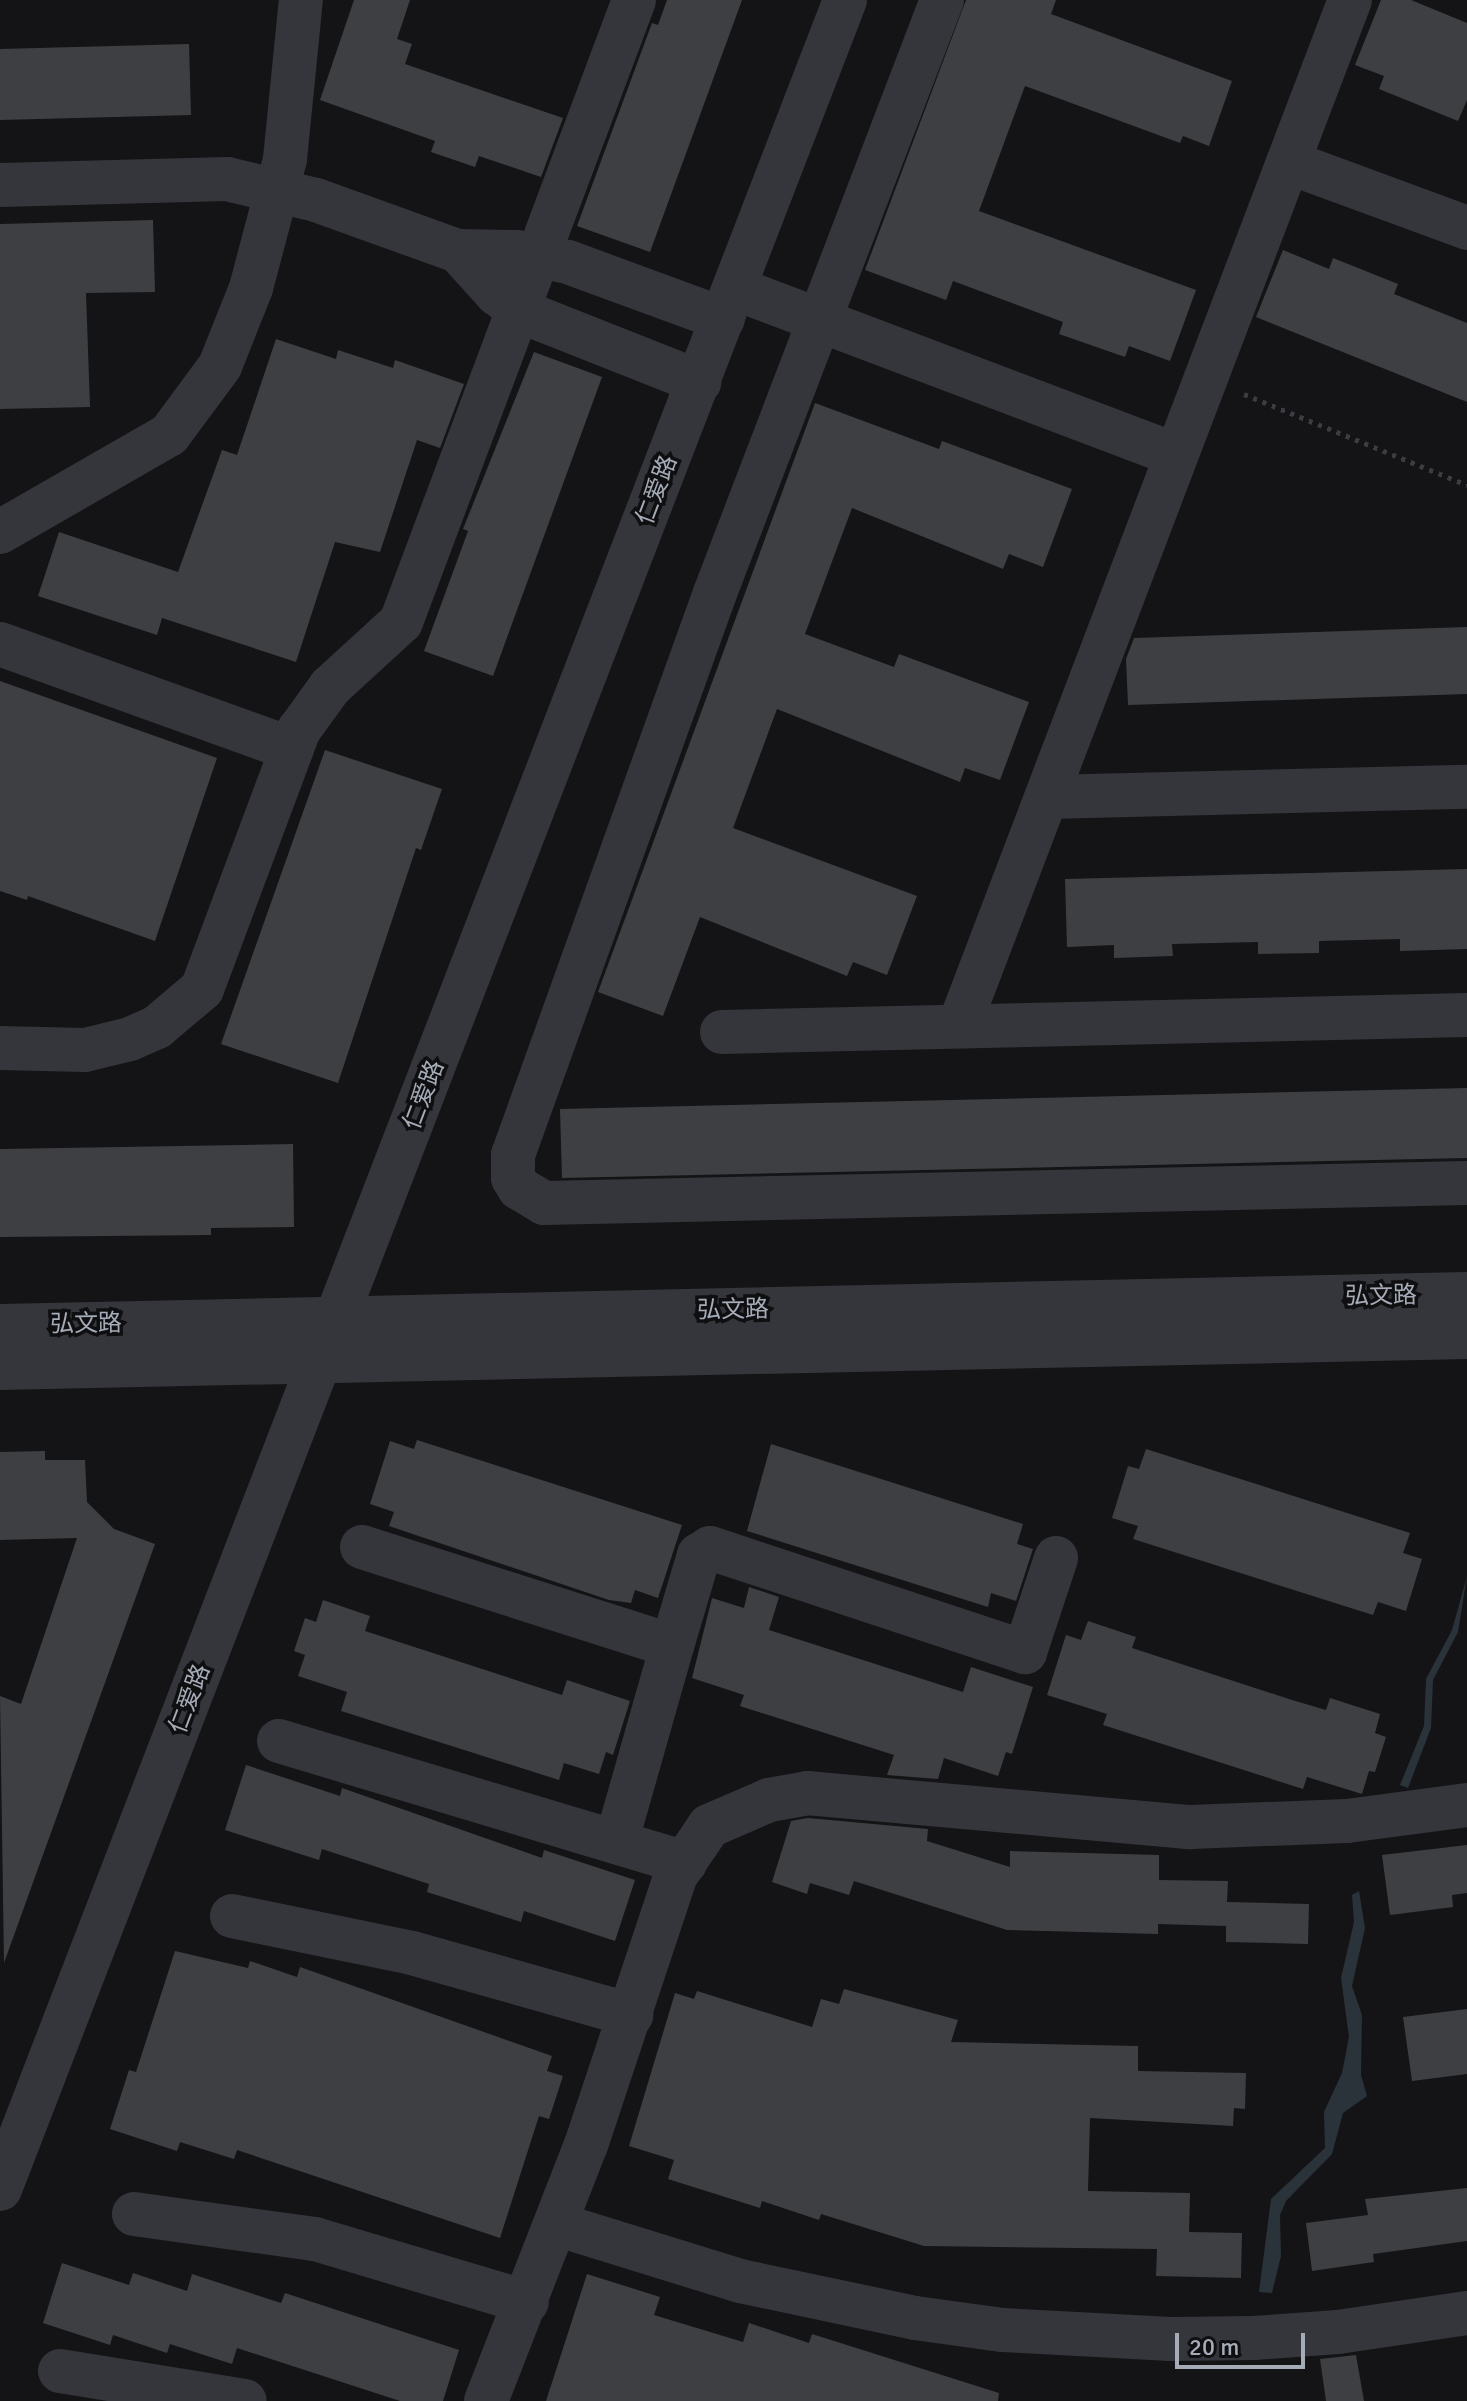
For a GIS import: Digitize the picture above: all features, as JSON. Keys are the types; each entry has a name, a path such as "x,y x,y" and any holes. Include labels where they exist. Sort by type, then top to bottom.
{"street":[{"path":"0,532 169,435 197,402 238,328 277,191 295,83 301,0"},
{"path":"0,1048 85,1050 130,1039 157,1027 202,989 292,749 330,687 401,622 634,0"},
{"name":"仁爱路","path":"0,2189 339,1318 845,0"},
{"path":"942,0 715,593 513,1155 519,1188 544,1203 1467,1183"},
{"path":"959,1026 1350,0"},
{"path":"1288,162 1467,228"},
{"path":"0,185 227,179 277,191 458,251 540,256 729,303 819,320 1177,455"},
{"path":"458,251 486,284 520,311 699,382"},
{"path":"0,644 292,749"},
{"path":"1047,797 1467,787"},
{"path":"722,1032 1467,1015"},
{"name":"弘文路","path":"0,1326 1467,1294"},
{"name":"弘文路","path":"0,1368 1467,1337"},
{"path":"362,1547 672,1646"},
{"path":"616,1842 699,1555 710,1548 1025,1652 1056,1558"},
{"path":"279,1741 685,1863"},
{"path":"486,2401 556,2224 631,2015 676,1875 709,1826 769,1800 807,1793 1190,1827 1347,1821 1467,1805"},
{"path":"232,1916 412,1953 631,2015"},
{"path":"134,2214 315,2239 527,2302"},
{"path":"556,2224 755,2285 1003,2330 1157,2339 1254,2338 1338,2332 1467,2313"},
{"path":"60,2371 245,2401"}],"path":[{"path":"1206,378 1467,485"}],"shaded area":[{"path":"1467,1576 1458,1632 1433,1680 1431,1728 1408,1788 1400,1785 1424,1726 1426,1679 1452,1630"},
{"path":"1359,1891 1365,1928 1352,1986 1362,2015 1361,2075 1367,2096 1343,2113 1332,2154 1286,2201 1280,2215 1281,2256 1272,2293 1259,2292 1271,2199 1325,2148 1324,2112 1342,2073 1349,2037 1341,1978 1354,1922 1352,1895"}],"building":[{"path":"354,0 410,0 397,39 412,44 405,64 563,118 541,177 479,156 475,167 431,152 435,141 320,100"},
{"path":"667,0 742,0 650,252 577,226 652,23 658,25"},
{"path":"966,0 1056,0 1051,14 1232,81 1209,146 1183,136 1180,143 1025,86 979,211 1196,290 1170,361 1129,346 1125,357 1059,334 1063,322 953,281 946,300 865,270"},
{"path":"1381,0 1411,0 1467,23 1467,100 1458,121 1379,89 1384,76 1355,65"},
{"path":"189,44 191,115 0,120 0,49"},
{"path":"153,220 155,292 86,293 90,407 0,409 0,224"},
{"path":"1283,250 1329,269 1333,258 1398,284 1394,294 1467,323 1467,402 1256,317"},
{"path":"276,339 336,359 338,350 393,368 395,360 464,384 440,448 417,440 380,552 335,542 296,662 162,618 157,635 38,596 59,532 178,572 222,450 237,455"},
{"path":"534,352 602,377 493,676 424,651 468,531 463,529"},
{"path":"815,403 939,449 942,441 1072,489 1043,567 1009,554 1003,569 852,508 805,634 894,667 899,654 1029,702 1000,780 965,768 960,782 777,709 733,828 917,896 887,975 853,962 847,976 700,917 663,1016 598,992"},
{"path":"1467,627 1467,694 1128,705 1126,659 1134,638"},
{"path":"0,681 217,758 155,941 28,896 27,900 0,891"},
{"path":"325,750 442,789 421,850 416,848 338,1083 221,1044"},
{"path":"1467,869 1467,949 1400,951 1400,939 1319,941 1319,953 1258,954 1258,942 1172,944 1173,956 1114,958 1114,945 1067,947 1065,879"},
{"path":"1467,1088 1467,1158 562,1178 560,1109"},
{"path":"293,1144 294,1227 211,1228 211,1235 0,1237 0,1149"},
{"path":"417,1440 682,1525 658,1598 635,1590 631,1603 609,1600 389,1526 394,1512 370,1504 390,1441 414,1449"},
{"path":"771,1444 1023,1524 1017,1544 1033,1549 1016,1601 991,1593 988,1607 747,1531"},
{"path":"1146,1449 1410,1533 1403,1553 1422,1559 1406,1611 1378,1602 1373,1615 1133,1539 1138,1526 1112,1518 1128,1466 1139,1469"},
{"path":"45,1451 45,1460 85,1460 87,1502 114,1529 155,1544 4,1963 0,1696 21,1704 77,1538 0,1540 0,1452"},
{"path":"749,1587 779,1597 769,1630 963,1692 971,1667 1033,1687 1012,1754 1006,1752 998,1776 944,1758 938,1779 887,1775 894,1755 740,1706 744,1695 692,1678 712,1598 744,1608"},
{"path":"323,1600 370,1616 365,1631 562,1695 567,1680 630,1701 613,1755 606,1752 599,1774 564,1763 559,1780 341,1711 347,1692 298,1676 305,1655 294,1651 305,1618 316,1622"},
{"path":"1088,1621 1136,1637 1132,1648 1292,1700 1326,1710 1330,1698 1380,1714 1375,1733 1386,1737 1375,1772 1369,1771 1362,1794 1307,1777 1303,1789 1103,1725 1107,1714 1047,1695 1066,1635 1081,1640"},
{"path":"246,1765 340,1796 342,1788 542,1858 544,1850 635,1880 615,1941 524,1911 521,1922 427,1892 429,1884 322,1849 319,1860 225,1830"},
{"path":"808,1818 928,1829 927,1841 1010,1867 1010,1851 1159,1855 1159,1880 1228,1881 1227,1902 1309,1904 1308,1944 1226,1942 1226,1926 1158,1924 1158,1934 1007,1930 854,1881 849,1895 810,1883 807,1894 772,1882 791,1821"},
{"path":"1467,1845 1467,1893 1452,1895 1453,1907 1390,1915 1382,1855"},
{"path":"175,1951 248,1968 250,1961 297,1977 300,1967 552,2056 547,2071 563,2076 549,2119 539,2116 500,2238 237,2150 234,2159 180,2142 177,2151 110,2129 129,2070 136,2072"},
{"path":"844,1989 958,2020 951,2042 1138,2046 1138,2071 1246,2073 1245,2109 1234,2108 1233,2126 1090,2118 1088,2191 1190,2193 1189,2232 1242,2233 1241,2278 1156,2276 1157,2249 924,2246 821,2214 819,2220 762,2201 760,2208 668,2179 674,2160 629,2146 675,1993 694,1999 697,1991 812,2027 821,1999 839,2004"},
{"path":"1467,2009 1467,2074 1412,2081 1403,2017"},
{"path":"1467,2188 1467,2241 1373,2254 1374,2262 1312,2271 1306,2223 1368,2215 1365,2199"},
{"path":"62,2263 129,2285 133,2273 187,2291 192,2274 281,2303 285,2293 459,2350 443,2401 400,2401 237,2348 232,2364 170,2344 167,2353 113,2335 110,2345 43,2323"},
{"path":"587,2274 660,2297 654,2315 743,2342 749,2323 809,2343 812,2334 999,2393 998,2401 546,2401"},
{"path":"1356,2355 1364,2401 1326,2401 1320,2359"}]}
